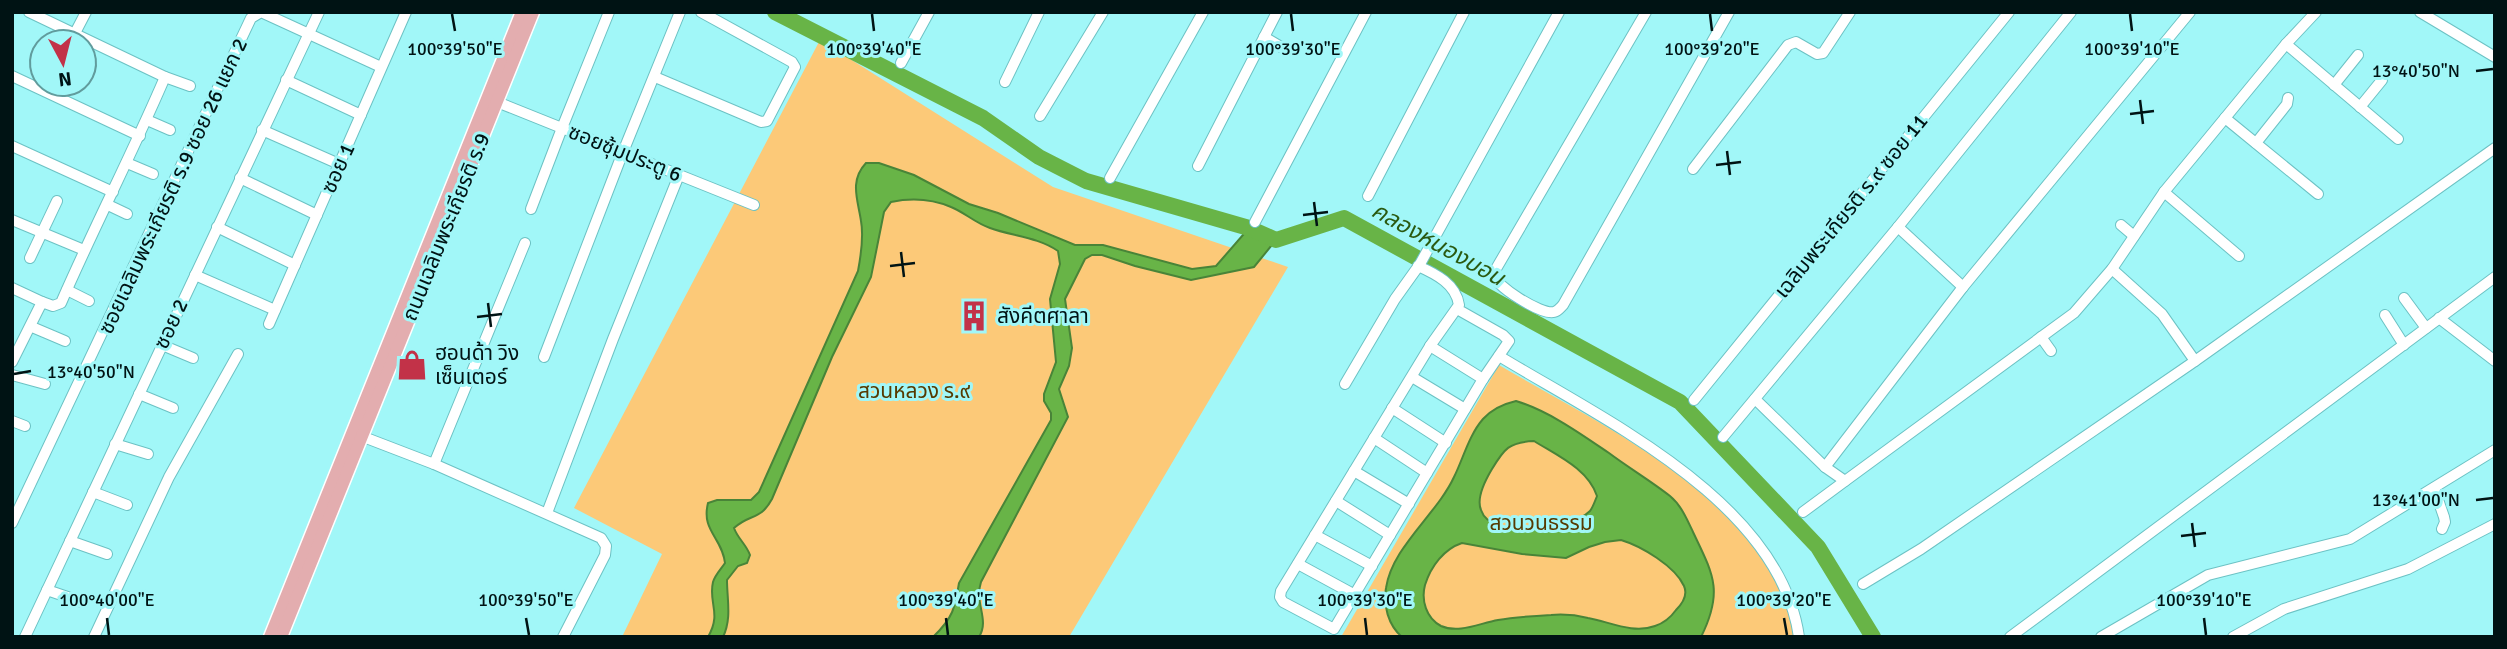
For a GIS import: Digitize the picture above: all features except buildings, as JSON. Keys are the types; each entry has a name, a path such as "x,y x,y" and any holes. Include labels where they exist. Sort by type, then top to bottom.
{"main road":[{"name":"ถนนเฉลิมพระเกียรติ ร.9","path":"270,637 522,12"},
{"name":"ถนนเฉลิมพระเกียรติ ร.9","path":"281,637 533,12"}],"street":[{"path":"29,12 60,28"},
{"path":"78,28 86,12"},
{"name":"ซอยเฉลิมพระเกียรติ ร.9 ซอย 26 แยก 2","path":"12,523 251,18 261,12 308,33"},
{"name":"ซอย 2","path":"27,636 319,12"},
{"name":"ซอย 1","path":"269,324 406,12"},
{"path":"531,209 610,12"},
{"path":"544,357 680,12"},
{"path":"654,77 761,122 767,121 795,67 792,62 701,12"},
{"path":"901,63 929,12"},
{"path":"1005,82 1039,12"},
{"path":"1040,116 1103,12"},
{"path":"1110,178 1203,12"},
{"path":"1198,166 1277,12"},
{"path":"1255,222 1366,12"},
{"path":"1368,195 1464,12"},
{"path":"1345,384 1395,299 1426,253 1559,12"},
{"path":"1646,12 1493,274 1494,281 1502,288 1546,312 1555,312 1563,305 1729,12"},
{"path":"1693,169 1788,45 1796,42 1817,54 1823,53 1850,12"},
{"name":"เฉลิมพระเกียรติ ร.๙ ซอย 11","path":"1694,400 2009,12"},
{"path":"1723,437 1898,227 2071,12"},
{"path":"1825,467 1963,287 2190,12"},
{"path":"1803,512 2074,313 2112,269 2164,192 2286,44 2316,12"},
{"path":"2420,12 2495,57"},
{"path":"308,33 381,67"},
{"path":"1264,37 1288,51"},
{"path":"2286,44 2398,139"},
{"path":"98,46 190,86"},
{"path":"2334,85 2358,55"},
{"path":"12,76 141,136"},
{"path":"12,288 42,302 58,306 141,136 165,77"},
{"path":"286,80 361,115"},
{"path":"2360,107 2382,80"},
{"path":"2256,143 2287,104 2288,98"},
{"name":"ซอยซุ้มประตู 6","path":"497,102 754,205"},
{"path":"2225,118 2318,194"},
{"path":"147,120 170,130"},
{"path":"262,130 340,164"},
{"path":"12,146 113,192"},
{"path":"1863,584 1933,541 2195,361 2495,148"},
{"path":"127,163 153,174"},
{"path":"547,513 679,175"},
{"path":"240,178 317,215"},
{"path":"2164,192 2239,256"},
{"path":"30,258 57,201"},
{"path":"108,205 127,214"},
{"path":"12,220 84,250"},
{"path":"2121,225 2134,236"},
{"path":"217,227 295,265"},
{"path":"1898,227 1963,287"},
{"path":"434,464 525,243"},
{"path":"1419,265 1446,282 1458,298 1457,309 1430,346 1281,591 1283,602 1334,629 1483,379 1509,341 1457,309"},
{"path":"2112,269 2162,314 2195,361"},
{"path":"195,275 275,310"},
{"path":"2010,637 2495,276"},
{"path":"67,290 89,301"},
{"path":"2404,298 2426,328"},
{"path":"12,362 32,327 42,302"},
{"path":"2385,315 2404,345"},
{"path":"2439,318 2495,361"},
{"path":"32,327 65,341"},
{"path":"2041,337 2050,351"},
{"path":"162,345 193,358"},
{"path":"1430,346 1483,379"},
{"path":"93,637 169,477 238,354"},
{"path":"1499,356 1671,460 1721,502 1757,540 1780,578 1796,615 1799,637"},
{"path":"12,375 45,384"},
{"path":"1412,377 1465,410"},
{"path":"139,394 173,408"},
{"path":"1755,399 1825,467 1845,481"},
{"path":"1392,408 1446,443"},
{"path":"12,421 25,426"},
{"path":"361,436 434,464 601,538 606,545 605,555 563,637"},
{"path":"1374,438 1427,473"},
{"path":"115,444 148,454"},
{"path":"2101,637 2208,575 2350,539 2495,450"},
{"path":"1354,471 1409,504"},
{"path":"2434,488 2445,522 2442,529"},
{"path":"93,492 127,505"},
{"path":"1336,501 1390,535"},
{"path":"2233,637 2284,609 2408,569 2495,524"},
{"path":"1315,535 1372,566"},
{"path":"70,541 107,554"},
{"path":"1298,564 1355,595"},
{"path":"47,590 82,602"}],"green space":[{"name":"สวนหลวง ร.๙","path":"820,40 1053,187 1288,267 1069,637 622,637 662,554 574,508"},
{"name":"สวนวนธรรม","path":"1499,365 1633,443 1679,474 1720,509 1755,547 1781,590 1796,637 1341,637"}],"shaded area":[{"path":"866,163 879,163 914,175 969,204 1075,245 1103,245 1192,269 1216,266 1249,228 1276,240 1254,267 1191,280 1102,255 1092,255 1085,259 1065,299 1072,348 1069,366 1059,389 1068,417 981,582 979,597 983,624 979,637 933,637 949,618 959,583 1051,420 1044,394 1056,362 1050,299 1060,264 1058,251 1050,246 985,226 944,204 921,200 891,202 884,212 871,277 832,357 772,499 763,511 734,528 750,555 747,563 738,566 727,580 728,616 723,637 708,637 714,621 713,582 725,563 707,521 708,503 717,500 751,500 759,492 858,271 862,233 856,184"},
{"path":"1516,401 1541,411 1587,438 1670,496 1677,504 1706,560 1713,583 1712,607 1701,637 1402,637 1397,632 1390,621 1385,601 1390,573 1397,559 1446,491 1478,425 1486,415 1502,405","holes":["1534,441 1587,478 1597,496 1595,502 1590,511 1566,523 1532,529 1500,526 1488,520 1481,510 1480,500 1485,483 1496,462 1508,448","1621,540 1657,558 1673,571 1684,586 1685,596 1680,605 1670,617 1658,625 1638,629 1574,615 1560,615 1504,619 1455,629 1436,623 1424,602 1425,585 1431,571 1444,554 1462,543 1522,554 1566,558 1589,547"]}],"waterway":[{"name":"คลองหนองบอน","path":"775,12 983,118 1039,157 1086,181 1249,228 1276,240 1344,218 1680,402 1818,547 1873,637"}],"place":[{"name":"สังคีตศาลา","path":"974,316"},
{"name":"ฮอนด้า วิง เซ็นเตอร์","path":"412,365"}]}
